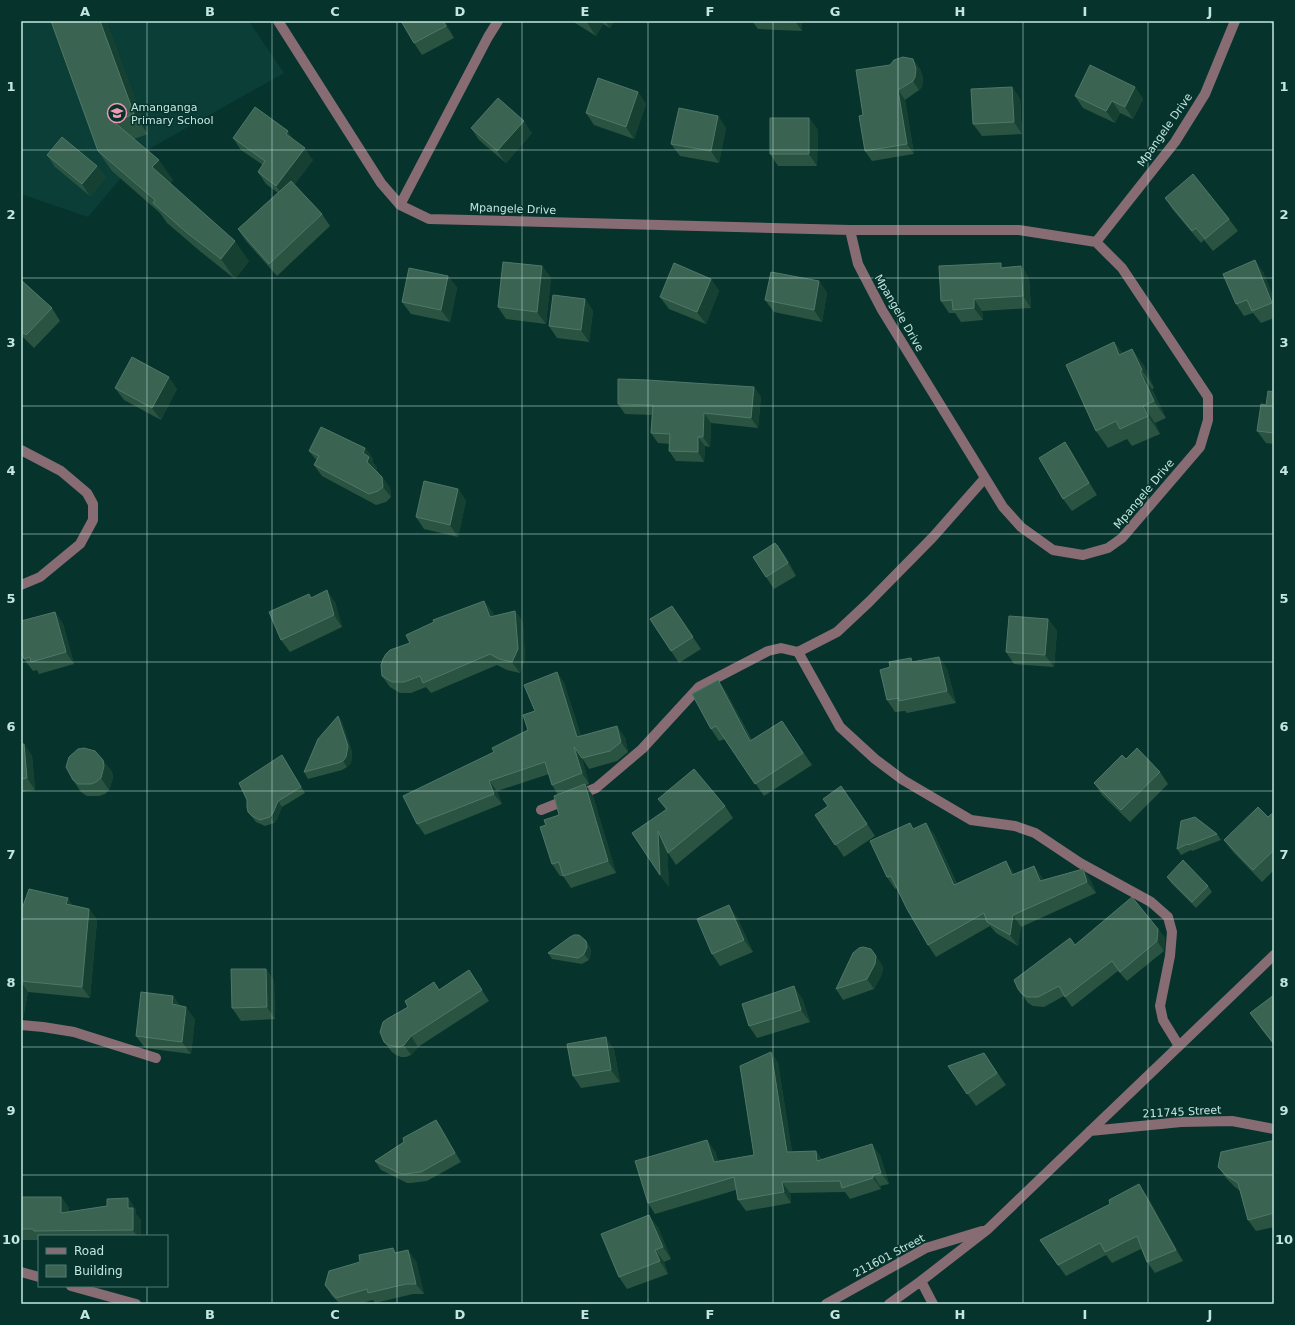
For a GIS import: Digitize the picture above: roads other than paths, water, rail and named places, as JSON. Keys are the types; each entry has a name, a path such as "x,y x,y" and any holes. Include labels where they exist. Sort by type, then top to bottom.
{"street":[{"name":"Mpangele Drive","path":"278,21 381,184 400,205 429,219 850,230 1019,230 1096,242 1122,268 1208,396 1208,420 1200,447 1122,538 1108,548 1083,555 1053,550 1020,527 1003,507 882,310 858,264 850,230"},
{"path":"400,205 488,36 498,21"},
{"name":"Mpangele Drive","path":"1096,242 1175,142 1205,94 1235,21"},
{"path":"21,450 61,471 87,493 93,504 93,520 80,544 40,577 21,585"},
{"path":"541,810 596,788 642,749 699,687 768,651 781,648 798,652 837,632 870,602 933,537 985,478"},
{"path":"798,652 840,726 875,759 903,780 971,820 1015,826 1035,833 1080,863 1151,902 1168,917 1172,932 1170,956 1160,1006 1162,1020 1179,1046"},
{"path":"889,1304 988,1229 1274,955"},
{"path":"21,1025 74,1032 156,1058"},
{"name":"211745 Street","path":"1090,1131 1181,1122 1232,1122 1274,1129"},
{"name":"211601 Street","path":"826,1304 926,1248 988,1229"},
{"path":"22,1273 38,1277"},
{"path":"921,1281 934,1304"},
{"path":"75,1287 136,1304"}],"place":[{"name":"Amanganga Primary School","path":"117,113"}]}
